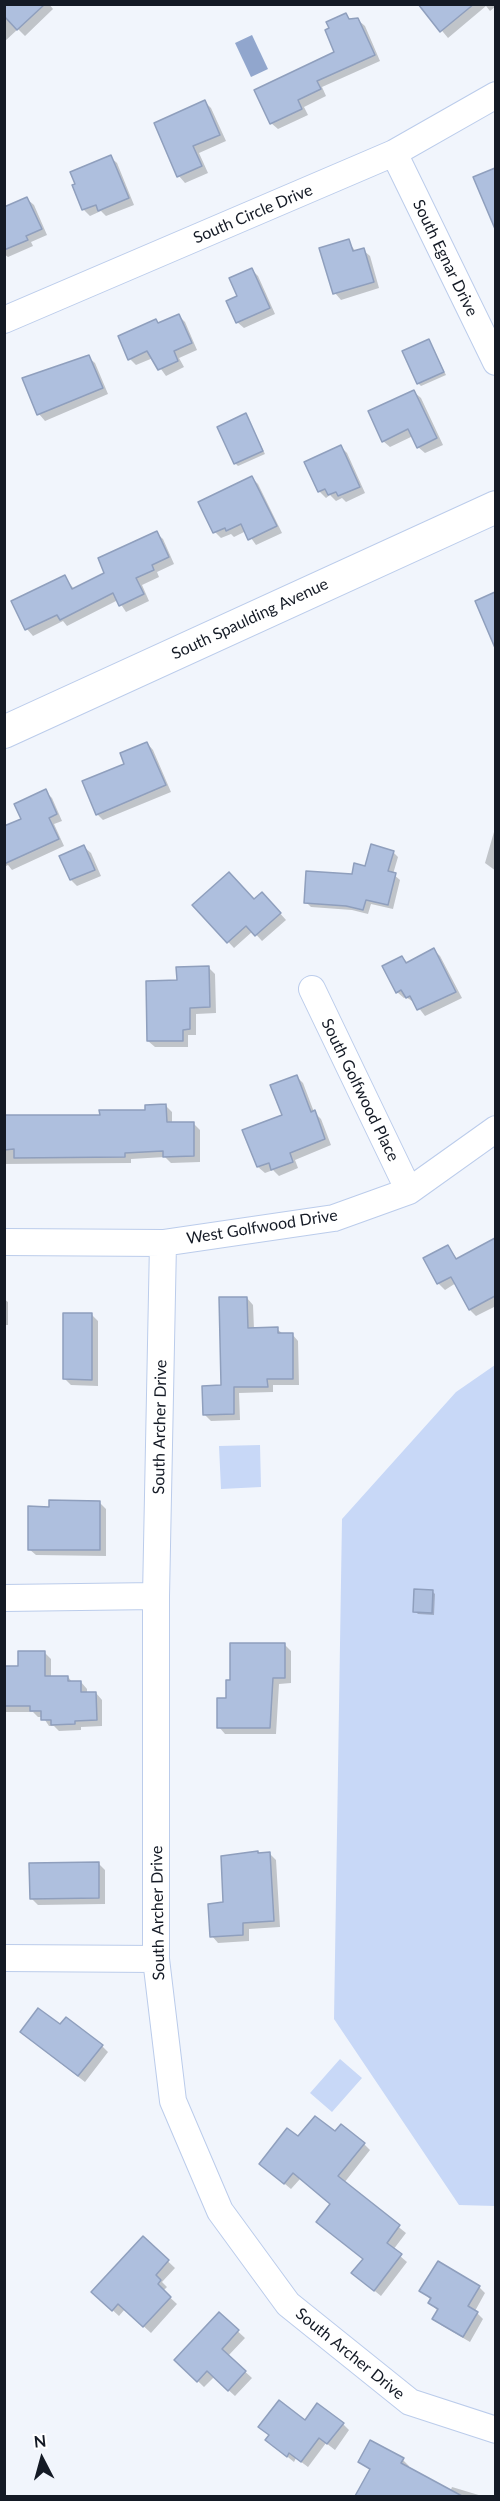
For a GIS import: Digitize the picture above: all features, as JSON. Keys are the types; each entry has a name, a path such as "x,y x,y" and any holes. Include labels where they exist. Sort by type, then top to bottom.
{"street":[{"name":"South Circle Drive","path":"4,320 394,153 495,95"},
{"name":"South Egnar Drive","path":"394,153 495,362"},
{"name":"South Spaulding Avenue","path":"4,732 495,507"},
{"name":"South Golfwood Place","path":"312,989 409,1191"},
{"name":"West Golfwood Drive","path":"4,1242 163,1243 334,1218 409,1191 495,1129"},
{"name":"South Archer Drive","path":"163,1243 156,1596 156,1959 173,2101 220,2211 288,2304 410,2402 495,2430"},
{"path":"4,1598 156,1596"},
{"path":"4,1958 156,1959"}],"shaded area":[{"path":"252,35 268,69 251,77 235,43"},
{"path":"495,1365 495,2206 459,2205 334,2019 342,1519 456,1392"},
{"path":"260,1445 261,1487 221,1489 219,1446"},
{"path":"340,2059 362,2078 332,2112 310,2093"}],"building":[{"path":"4,4 45,4 17,30 4,16"},
{"path":"418,4 474,4 440,32"},
{"path":"346,13 349,19 358,18 375,55 317,81 321,89 298,100 302,109 270,124 254,90 334,52 325,30 329,28 326,22"},
{"path":"205,100 220,135 193,146 202,166 177,177 154,123"},
{"path":"111,155 129,198 98,211 96,205 82,210 72,185 75,184 70,172"},
{"path":"495,168 495,229 473,177"},
{"path":"27,197 42,229 26,236 28,240 4,250 4,207"},
{"path":"349,239 353,251 364,248 374,282 333,294 319,248"},
{"path":"252,268 270,308 236,323 226,301 237,296 229,278"},
{"path":"179,314 192,343 174,351 178,361 158,370 147,351 128,360 118,336 156,319 158,323"},
{"path":"429,339 444,372 417,384 402,351"},
{"path":"89,355 103,388 37,415 22,378"},
{"path":"414,390 437,438 417,448 408,429 382,442 368,411"},
{"path":"246,413 263,451 234,464 217,427"},
{"path":"341,445 360,487 338,496 336,492 328,495 325,489 318,492 304,462"},
{"path":"252,476 277,526 248,540 241,524 226,531 225,528 213,533 198,502"},
{"path":"157,531 169,557 152,565 154,570 136,578 144,594 119,606 113,593 60,620 57,615 25,630 11,601 65,575 72,589 104,573 98,558"},
{"path":"495,592 495,648 475,601"},
{"path":"147,742 166,785 96,815 82,781 124,764 120,753"},
{"path":"46,789 57,814 49,818 59,839 4,864 4,826 21,819 14,804"},
{"path":"371,844 394,851 388,871 396,873 388,905 366,900 363,910 346,906 304,903 306,871 352,874 354,863 365,866"},
{"path":"84,845 95,870 70,880 59,856"},
{"path":"229,872 254,899 262,892 281,913 255,936 246,926 227,943 192,905"},
{"path":"434,948 456,992 417,1010 410,996 406,998 401,990 396,993 382,966 402,956 406,963"},
{"path":"209,966 210,1007 190,1008 190,1029 183,1030 183,1041 147,1041 146,981 177,980 176,967"},
{"path":"297,1075 311,1112 315,1110 325,1139 290,1153 293,1162 271,1170 269,1163 257,1167 242,1130 282,1115 270,1085"},
{"path":"166,1104 167,1122 194,1122 194,1156 163,1157 163,1151 125,1153 125,1157 14,1158 14,1149 4,1150 4,1115 100,1115 99,1110 145,1110 145,1105"},
{"path":"495,1238 495,1296 469,1310 451,1277 437,1284 423,1258 448,1245 456,1259"},
{"path":"219,1297 247,1297 248,1328 278,1327 278,1333 293,1333 293,1379 267,1379 268,1387 234,1387 234,1414 203,1415 202,1386 221,1385"},
{"path":"63,1313 92,1313 92,1380 63,1379"},
{"path":"49,1500 100,1501 100,1550 28,1550 28,1506 49,1507"},
{"path":"414,1589 433,1590 432,1613 413,1612"},
{"path":"230,1643 285,1643 285,1678 273,1678 270,1728 217,1728 217,1698 226,1698 226,1680 230,1680"},
{"path":"18,1651 45,1651 45,1676 68,1676 68,1681 81,1681 81,1692 96,1692 97,1720 51,1725 51,1720 41,1720 41,1711 30,1711 30,1706 4,1706 4,1666 18,1666"},
{"path":"258,1851 258,1853 270,1852 274,1921 243,1923 243,1935 210,1937 208,1904 223,1902 221,1856"},
{"path":"99,1862 99,1898 30,1899 29,1863"},
{"path":"38,2008 60,2024 66,2017 103,2045 78,2076 20,2032"},
{"path":"315,2116 335,2131 341,2124 365,2143 338,2176 400,2225 387,2243 402,2254 374,2291 351,2273 363,2259 316,2222 330,2204 293,2173 284,2184 259,2164 287,2128 298,2136"},
{"path":"143,2236 169,2260 156,2275 161,2280 158,2284 171,2297 143,2327 118,2304 112,2311 91,2292"},
{"path":"438,2261 480,2286 468,2306 478,2312 463,2337 432,2319 438,2309 428,2303 431,2298 419,2291"},
{"path":"219,2312 239,2330 222,2349 246,2371 228,2391 207,2371 197,2382 174,2360"},
{"path":"279,2400 305,2420 317,2403 344,2423 327,2444 319,2438 301,2462 289,2453 287,2457 265,2440 269,2435 258,2427"},
{"path":"370,2440 404,2458 401,2463 462,2496 355,2496 370,2469 358,2462"}]}
